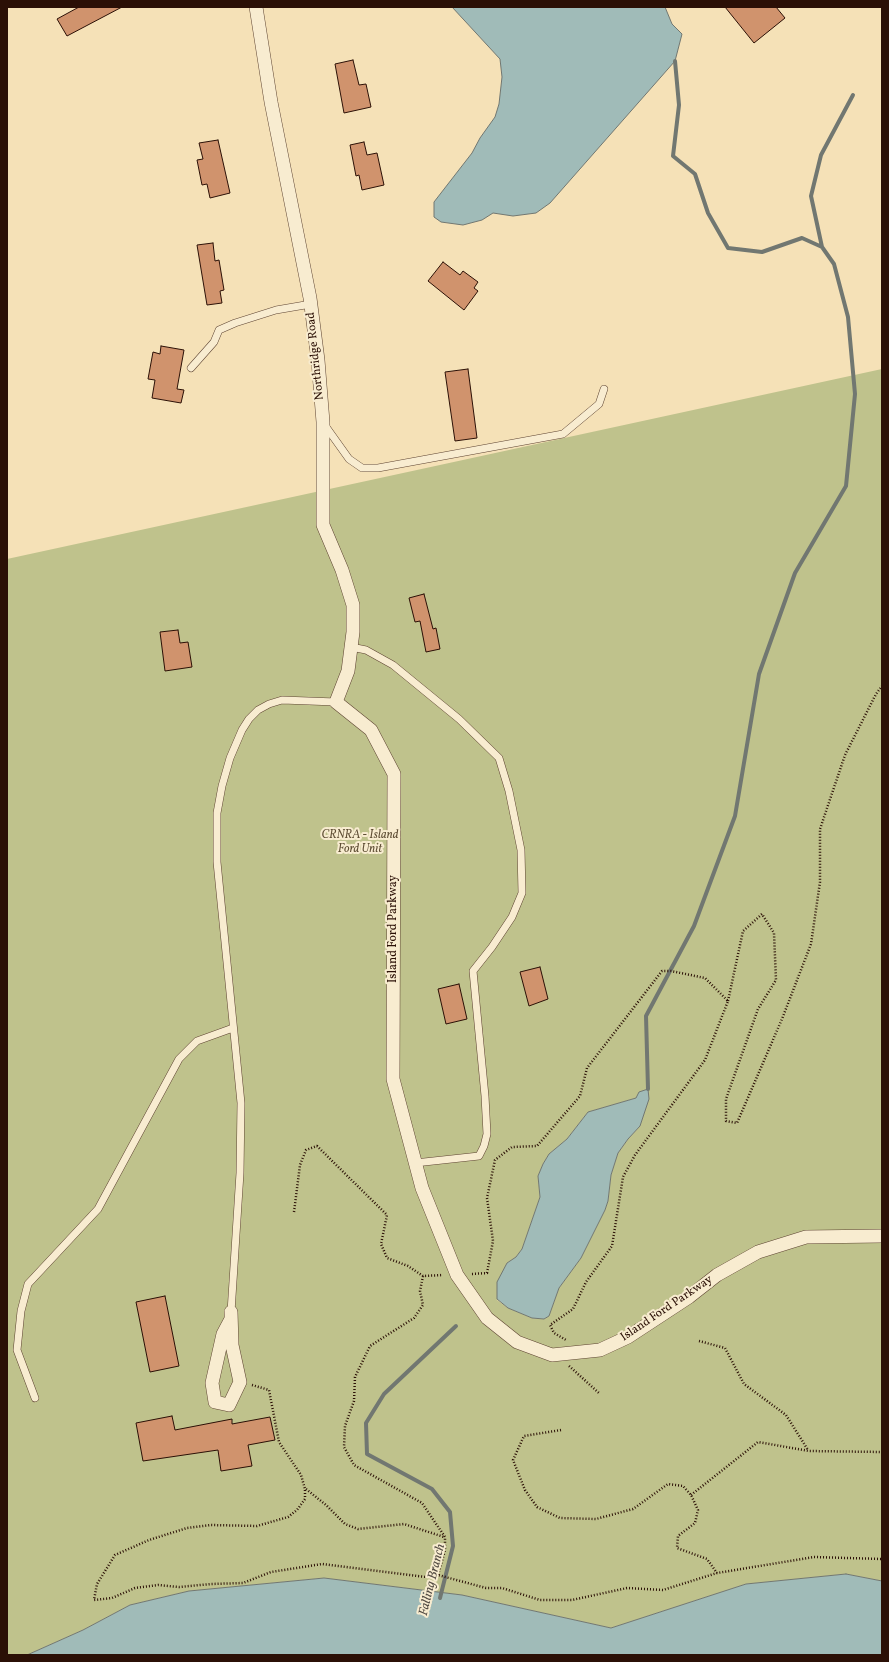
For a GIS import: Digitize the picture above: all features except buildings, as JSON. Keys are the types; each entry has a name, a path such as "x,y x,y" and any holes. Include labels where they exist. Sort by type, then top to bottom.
{"street":[{"name":"Northridge Road","path":"256,7 271,102 310,304 318,360 323,422 323,525 342,570 353,605 353,632 348,671 336,702"},
{"name":"Island Ford Parkway","path":"336,702 371,730 394,774 393,1079 422,1188 457,1275 487,1318 516,1342 552,1355 600,1350 628,1337 689,1297 717,1275 758,1252 806,1237 882,1236"},
{"path":"231,1315 232,1345 240,1382 229,1405 215,1402 212,1383 222,1334 231,1315"}],"lane":[{"path":"191,368 214,342 219,330 235,323 276,310 310,304"},
{"path":"323,422 349,459 362,468 378,468 563,434 599,404 604,389"},
{"path":"351,647 366,650 393,666 459,719 499,758 509,791 521,850 522,893 512,917 492,947 473,971 485,1096 487,1134 484,1146 479,1156 415,1163"},
{"path":"231,1315 240,1173 241,1103 215,838 217,814 222,786 230,758 249,719 258,710 269,704 282,700 336,702"},
{"path":"36,1398 17,1350 21,1311 28,1284 98,1209 179,1059 197,1041 233,1028"}],"path":[{"path":"599,1392 569,1367 566,1340 554,1333 550,1325 573,1309 586,1282 612,1246 623,1177 635,1154 705,1060 728,1002 743,931 762,914 774,933 776,980 758,1009 726,1099 726,1121 737,1123 782,1019 811,944 820,882 820,829 844,755 876,694 882,686"},
{"path":"294,1212 300,1165 306,1150 317,1146 387,1215 381,1244 387,1258 408,1266 423,1276 487,1273 493,1241 487,1198 496,1160 512,1147 537,1146 580,1096 587,1068 662,971 672,971 705,978 728,1002"},
{"path":"423,1276 420,1291 423,1305 414,1318 370,1346 355,1377 354,1401 345,1426 344,1447 354,1465 422,1503 445,1537 445,1550 438,1575"},
{"path":"699,1341 725,1348 744,1384 786,1415 809,1451"},
{"path":"240,1382 270,1390 279,1442 301,1475 306,1499 297,1510 288,1516 258,1526 216,1525 187,1528 149,1540 115,1555 97,1584 94,1600 112,1598 135,1588 158,1585 179,1587 243,1583 271,1572 322,1564 426,1576 438,1575 486,1588 502,1588 540,1600 572,1600 627,1588 663,1590 717,1573 814,1557 882,1559"},
{"path":"561,1430 524,1436 514,1460 526,1490 538,1507 560,1518 596,1519 633,1510 668,1484 683,1486 691,1495 698,1510 695,1523 678,1536 677,1548 707,1559 717,1573"},
{"path":"691,1495 758,1442 809,1451 882,1452"},
{"path":"305,1489 326,1505 344,1524 358,1529 404,1524 445,1537"}],"green space":[{"name":"CRNRA - Island Ford Unit","path":"882,369 882,1581 846,1574 746,1584 611,1628 462,1595 324,1578 189,1591 130,1605 83,1630 27,1655 7,1655 7,559","holes":["636,1098 640,1126 618,1153 611,1175 608,1201 605,1210 581,1258 559,1288 549,1316 544,1319 532,1318 508,1308 497,1300 497,1290 507,1263 516,1257 522,1249 540,1197 538,1176 549,1154 567,1139 588,1112"]}],"water":[{"path":"452,7 665,7 672,24 682,34 675,61 550,203 536,213 513,216 493,213 482,220 463,225 441,222 434,217 434,202 472,153 480,138 495,117 499,104 502,77 500,59"},
{"path":"648,1089 649,1099 640,1126 618,1153 611,1175 608,1201 605,1210 581,1258 559,1288 549,1316 544,1319 532,1318 508,1308 497,1299 497,1282 507,1263 516,1257 522,1249 540,1197 538,1176 549,1154 567,1139 588,1112 636,1098 639,1092"},
{"path":"846,1574 882,1581 882,1655 27,1655 83,1630 130,1605 189,1591 324,1578 462,1595 611,1628 746,1584"}],"waterway":[{"path":"648,1089 646,1016 694,926 735,816 759,674 795,573 846,486 855,394 848,317 834,264 822,247 802,238 762,252 728,248 708,213 695,174 673,156 679,105 675,61"},
{"path":"822,247 811,196 821,155 853,95"},
{"name":"Falling Branch","path":"440,1598 453,1546 450,1512 432,1489 367,1454 366,1423 384,1394 456,1326"}]}
